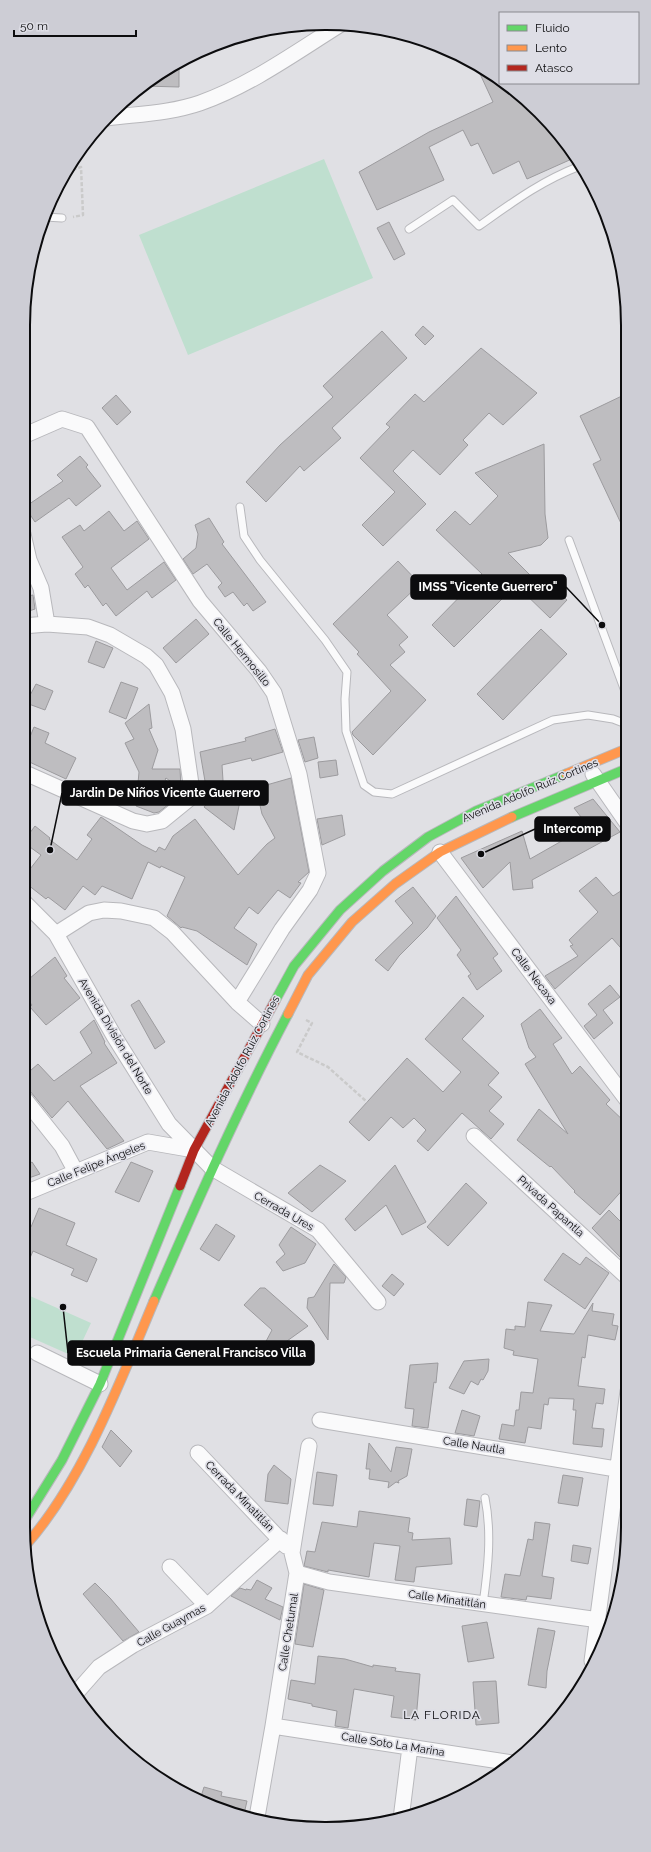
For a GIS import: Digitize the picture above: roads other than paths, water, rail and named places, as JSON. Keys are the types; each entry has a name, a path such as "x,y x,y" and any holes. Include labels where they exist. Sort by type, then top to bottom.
{"main road":[{"name":"Avenida Adolfo Ruiz Cortines","path":"30,1512 62,1460 100,1384 194,1150 294,966 340,910 383,871 428,837 476,811 621,751"},
{"name":"Avenida Adolfo Ruiz Cortines","path":"31,1540 42,1527 78,1468 109,1407 212,1168 255,1076 308,975 352,922 396,884 440,852 502,821 621,771"}],"street":[{"path":"117,117 160,111 200,103 240,86 331,30"},
{"name":"Calle Hermosillo","path":"30,433 62,419 87,427 200,601 259,671 274,693 299,774 318,873 310,890 282,929 237,1002"},
{"path":"30,562 41,588 47,624"},
{"path":"30,625 47,624 88,627 131,646 156,665 172,693 183,729 191,784 189,799 162,821 147,824 133,821 30,775"},
{"path":"588,765 621,816"},
{"name":"Calle Necaxa","path":"440,852 621,1092"},
{"name":"Avenida División del Norte","path":"30,908 56,934 114,1036 169,1124 212,1168"},
{"path":"56,934 89,913 104,910 121,911 154,918 172,932 237,1002 262,1024"},
{"path":"30,1106 62,1146 76,1172"},
{"name":"Privada Papantla","path":"474,1136 621,1270"},
{"name":"Calle Felipe Ángeles","path":"30,1191 148,1142 194,1150"},
{"name":"Cerrada Ures","path":"212,1168 318,1230 378,1302"},
{"path":"37,1353 100,1384"},
{"name":"Calle Nautla","path":"320,1420 621,1470"},
{"name":"Calle Chetumal","path":"257,1814 273,1726 297,1573 292,1554 309,1446"},
{"name":"Cerrada Minatitlán","path":"198,1453 281,1539"},
{"path":"594,1651 621,1477"},
{"path":"281,1539 292,1554"},
{"name":"Calle Guaymas","path":"79,1690 99,1667 133,1645 207,1606 281,1539"},
{"path":"170,1567 207,1606"},
{"name":"Calle Minatitlán","path":"297,1573 329,1582 599,1620"},
{"name":"Calle Soto La Marina","path":"273,1726 504,1762"},
{"path":"402,1812 410,1747"}],"lane":[{"path":"409,229 453,200 479,226 529,190 558,174 575,168"},
{"path":"50,217 62,218"},
{"path":"240,506 244,536 260,560 325,640 347,672 345,699 346,731 364,785 374,792 392,794 553,720 588,715 613,719 621,722"},
{"path":"569,540 621,680"},
{"path":"483,1604 489,1548 489,1519 485,1498"}],"place":[{"name":"IMSS \"Vicente Guerrero\"","path":"602,625"},
{"name":"Jardin De Niños Vicente Guerrero","path":"50,850"},
{"name":"Intercomp","path":"481,854"},
{"name":"Escuela Primaria General Francisco Villa","path":"63,1307"}],"district":[{"name":"LA FLORIDA","path":"442,1715"}]}
